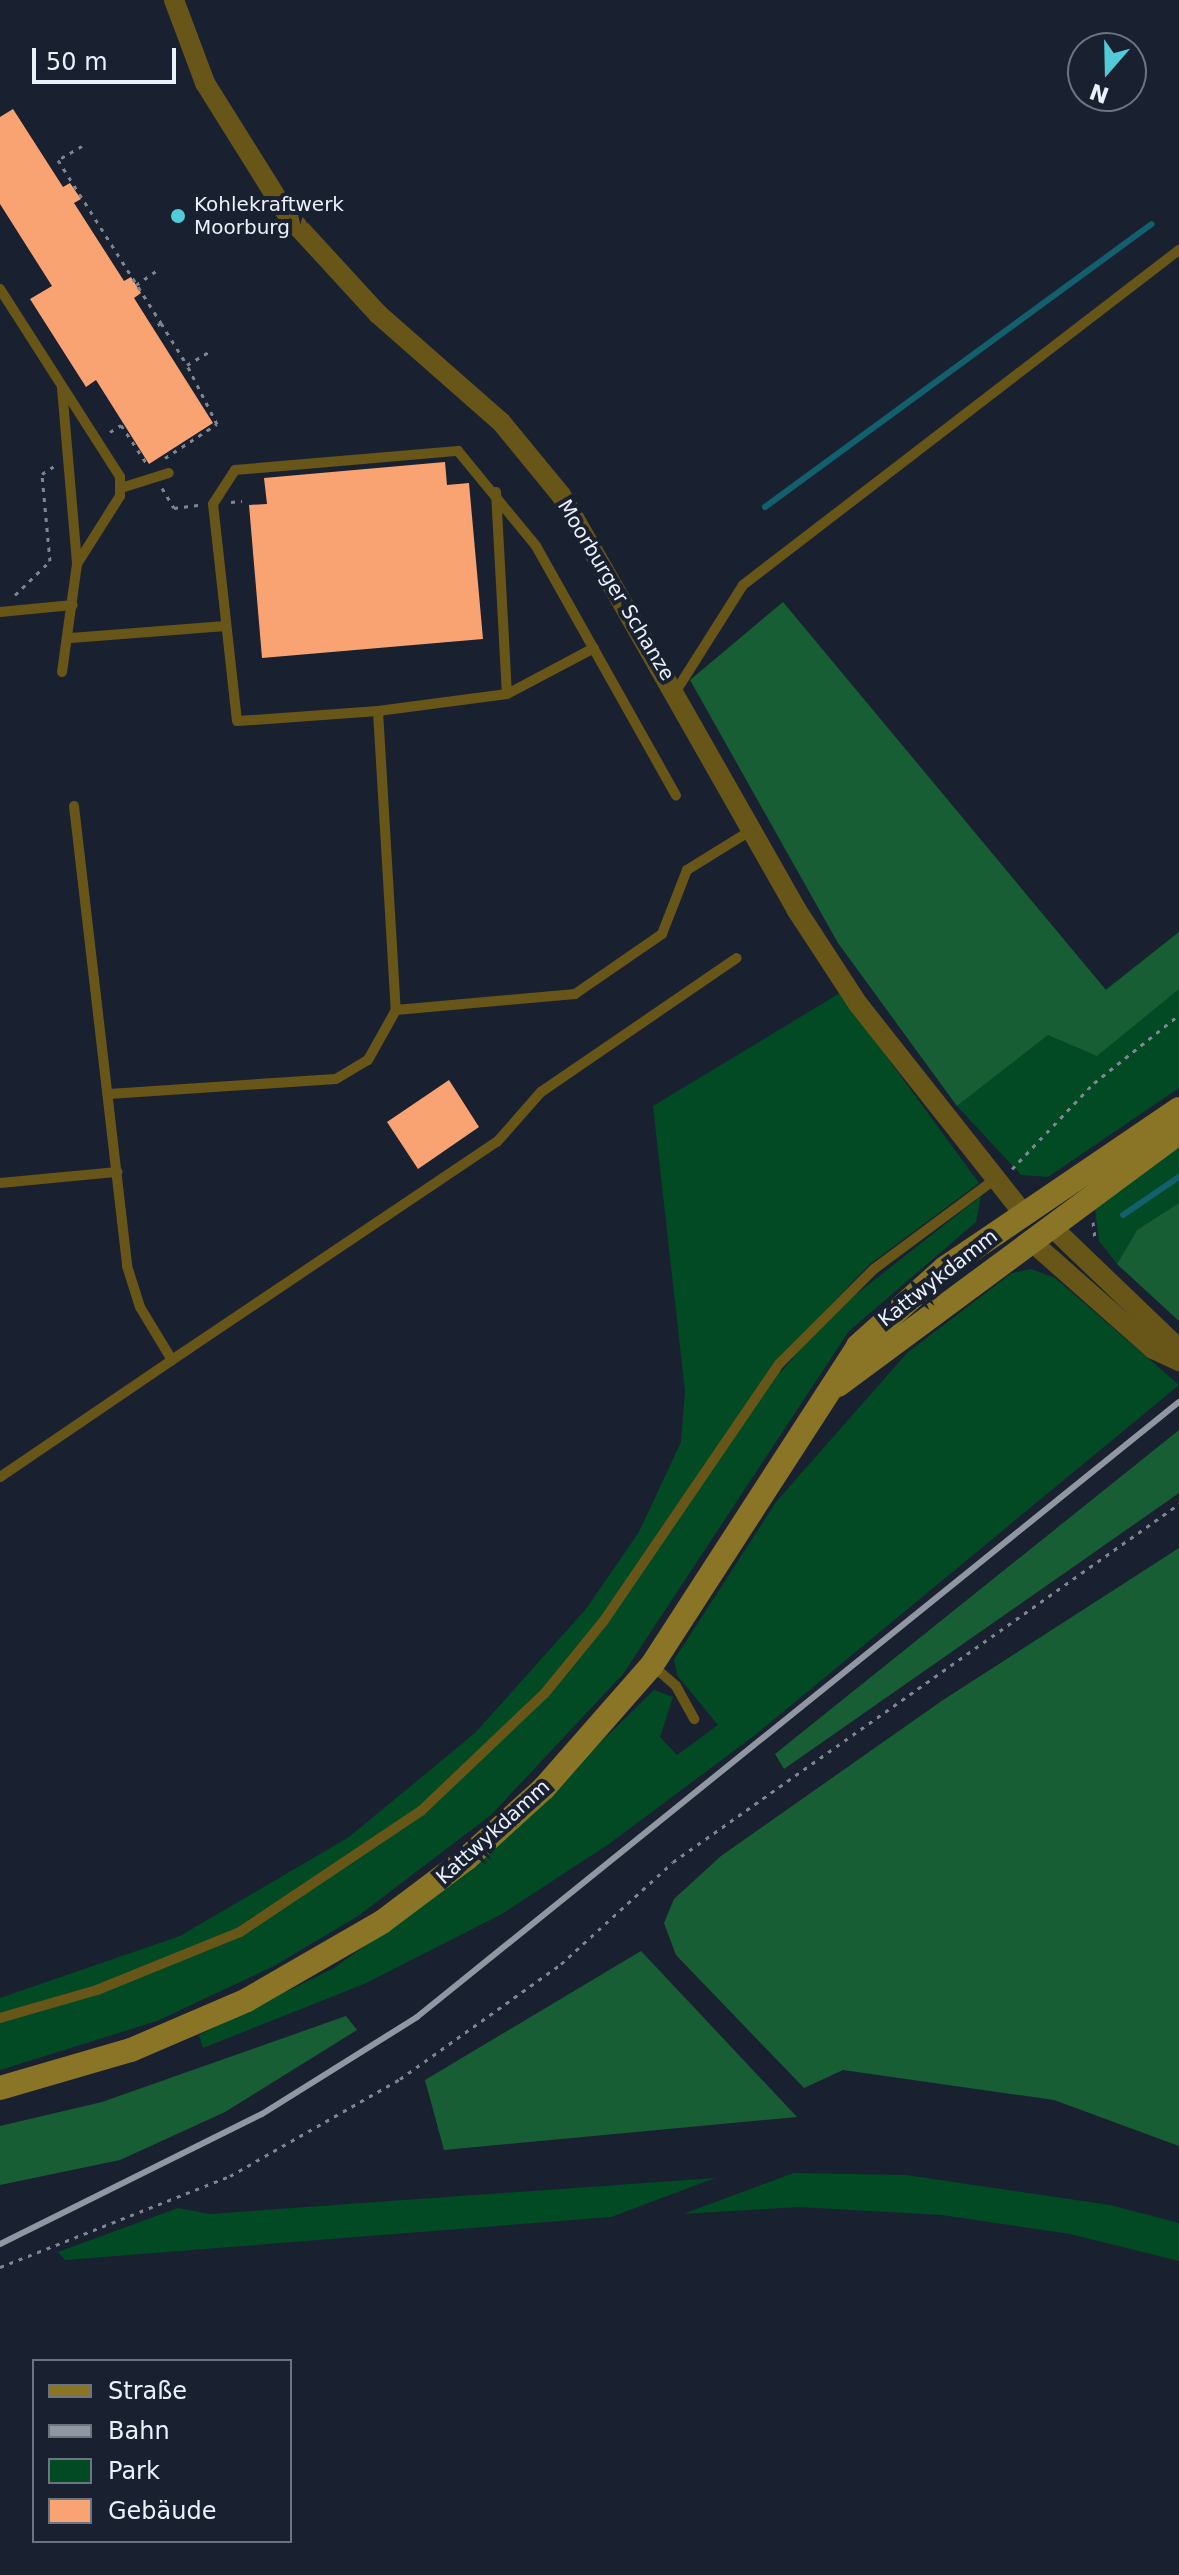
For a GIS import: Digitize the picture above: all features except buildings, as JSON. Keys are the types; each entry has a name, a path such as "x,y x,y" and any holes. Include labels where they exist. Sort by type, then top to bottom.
{"main road":[{"name":"Kattwykdamm","path":"0,2088 199,2022 359,1936 506,1825 652,1665 858,1346 889,1314 1023,1213 1179,1109"},
{"name":"Kattwykdamm","path":"833,1389 1179,1133"},
{"path":"1023,1213 1052,1227"},
{"path":"1023,1213 1031,1241"}],"street":[{"name":"Moorburger Schanze","path":"174,0 205,83 288,216 332,268 535,459 676,691 858,1004 1023,1213"},
{"path":"1052,1227 1179,1349"},
{"path":"1031,1241 1153,1349 1179,1361"}],"lane":[{"path":"676,691 743,585 1179,250"},
{"path":"0,289 121,488"},
{"path":"62,387 77,564 71,638 62,672"},
{"path":"594,648 507,694 378,711 237,721 213,504 235,470 443,447 458,451 496,492 536,546 594,648 676,795"},
{"path":"77,564 121,488 157,480 169,473"},
{"path":"496,492 507,694"},
{"path":"0,612 73,605"},
{"path":"71,638 226,626"},
{"path":"109,1094 336,1079 368,1060 396,1010 378,711"},
{"path":"74,806 132,1287 172,1360"},
{"path":"396,1010 575,994 662,934 687,870 754,828"},
{"path":"0,1477 497,1142 541,1092 737,958"},
{"path":"0,1183 117,1172"},
{"path":"0,2018 97,1990 240,1932 421,1811 545,1693 584,1645 789,1354 874,1269 995,1179"},
{"path":"652,1665 676,1686 694,1719"}],"path":[{"path":"82,146 58,160 187,365 217,424 149,467 174,508 242,501"},
{"path":"78,208 86,203"},
{"path":"102,246 110,242"},
{"path":"113,264 122,260"},
{"path":"136,284 159,269"},
{"path":"153,328 161,323"},
{"path":"187,365 210,351"},
{"path":"995,1179 1179,1015"},
{"path":"1084,1206 1098,1248"},
{"path":"0,2267 230,2176 400,2079 561,1964 684,1854 1179,1504"}],"green space":[{"path":"783,602 1106,990 1179,932 1179,989 1097,1056 1048,1035 957,1106 838,943 690,680"},
{"path":"1179,932 1179,1088 1048,1177 1021,1175 957,1106"},
{"path":"840,993 979,1183 870,1264 774,1364 781,1372 830,1315 981,1196 976,1222 849,1331 623,1674 491,1815 358,1916 274,1966 157,2021 0,2070 0,1998 180,1936 349,1837 475,1733 586,1609 639,1532 681,1442 685,1391 653,1106"},
{"path":"1179,1141 1179,1203 1137,1230 1117,1264 1099,1241 1095,1209"},
{"path":"1179,1203 1179,1321 1117,1264 1137,1230"},
{"path":"1031,1269 1055,1278 1179,1385 755,1735 609,1844 502,1914 364,1984 203,2048 199,2035 334,1968 468,1872 654,1690 673,1697 660,1737 677,1755 718,1725 677,1675 674,1660 776,1502 907,1353 1012,1273"},
{"path":"1179,1430 1179,1493 784,1769 775,1754"},
{"path":"1179,1548 1179,2146 1054,2100 843,2070 804,2088 676,1955 664,1923 674,1899 721,1856 943,1700"},
{"path":"641,1951 797,2117 444,2150 425,2080"},
{"path":"346,2016 357,2030 225,2112 120,2160 0,2185 0,2126 102,2102"},
{"path":"794,2173 906,2175 1110,2205 1179,2223 1179,2261 1070,2234 942,2215 798,2207 683,2214"},
{"path":"715,2178 611,2217 65,2260 58,2252 178,2208 209,2214"}],"waterway":[{"path":"765,507 1152,224"},
{"path":"1123,1215 1179,1177"}],"railway":[{"path":"0,2244 262,2114 417,2017 1179,1402"}],"place":[{"name":"Kohlekraftwerk Moorburg","path":"178,216"}]}
